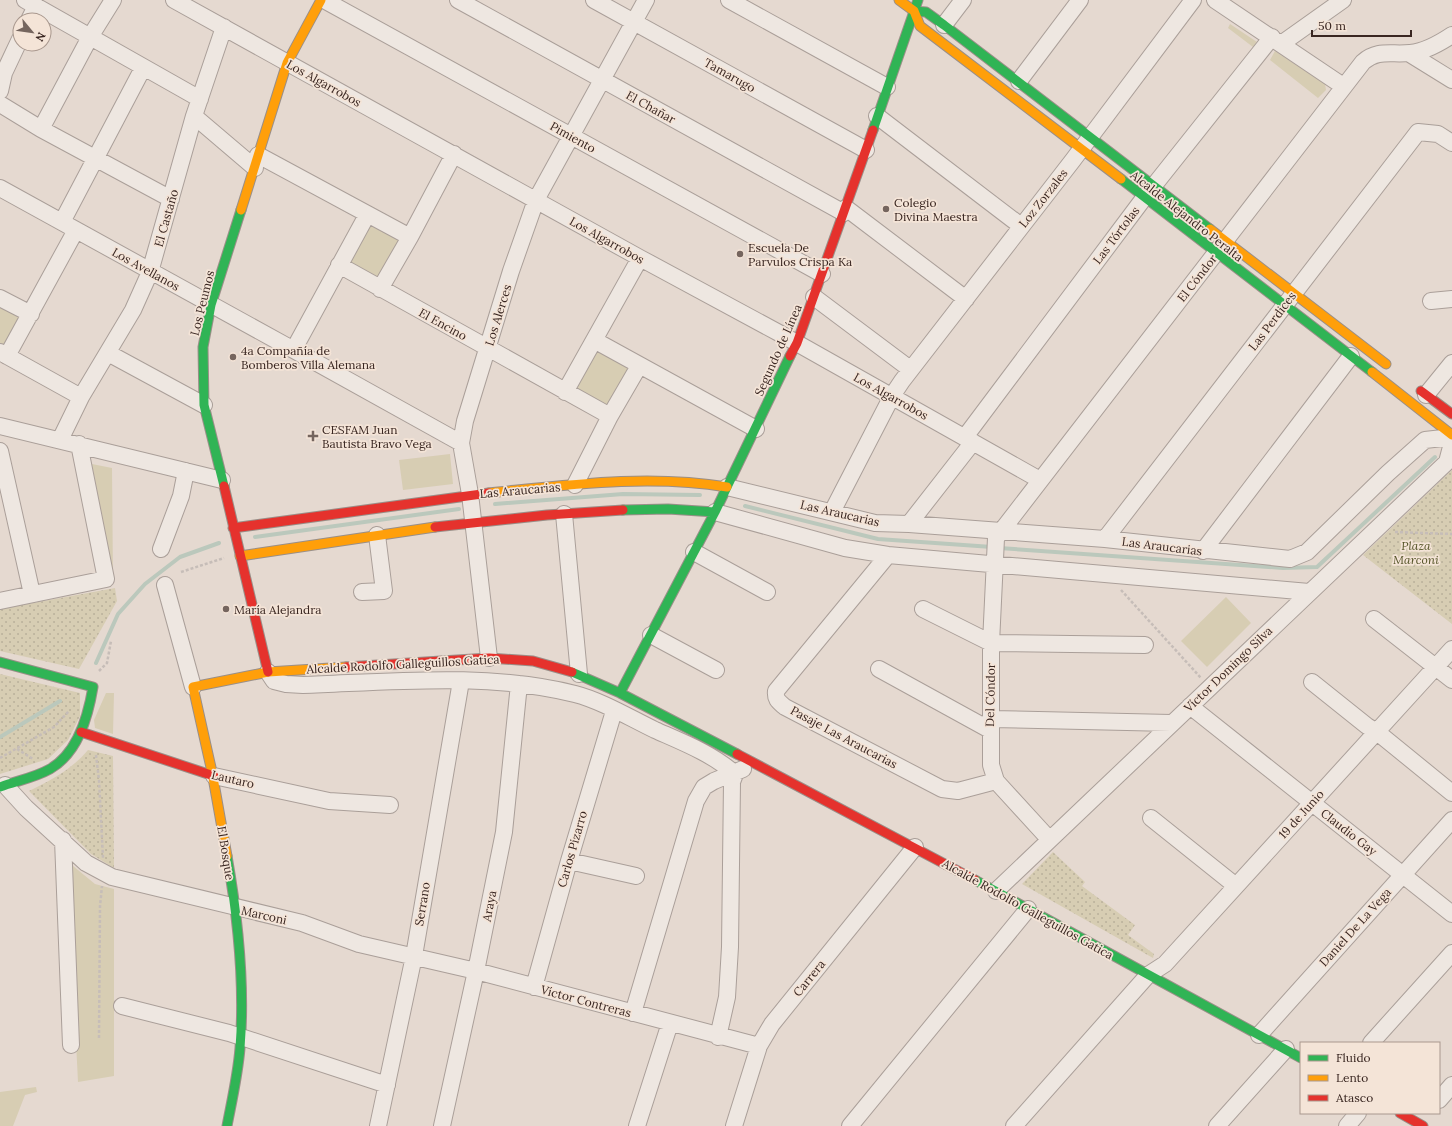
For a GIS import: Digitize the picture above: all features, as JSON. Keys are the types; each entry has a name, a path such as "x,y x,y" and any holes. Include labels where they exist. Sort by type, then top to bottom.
{"street":[{"path":"41,129 90,37 113,0"},
{"name":"Los Algarrobos","path":"174,0 640,258 797,343 1040,480"},
{"name":"Los Peumos","path":"268,672 204,405 204,347 211,305 287,63 323,0"},
{"name":"Pimiento","path":"323,0 822,274"},
{"name":"El Chañar","path":"458,0 845,211 966,298"},
{"name":"Tamarugo","path":"594,0 866,150"},
{"name":"Los Alerces","path":"489,658 470,494 461,443 465,421 511,272 536,200 646,0"},
{"path":"729,0 887,88"},
{"name":"Alcalde Alejandro Peralta","path":"900,0 914,11 920,26 1085,143 1154,185 1394,370"},
{"name":"Segundo de Línea","path":"620,693 715,512 797,343 845,211 918,0"},
{"path":"944,25 964,0"},
{"path":"1019,80 1080,0"},
{"name":"Loz Zorzales","path":"832,512 892,396 910,369 1085,143 1193,0"},
{"path":"1215,0 1343,86"},
{"name":"Las Tórtolas","path":"909,524 1154,185 1276,40 1343,0"},
{"path":"30,9 90,37 200,99"},
{"name":"Alcalde Alejandro Peralta","path":"914,11 926,12 1019,80 1144,198 1417,406 1452,436"},
{"name":"El Castaño","path":"60,440 81,397 133,310 150,272 194,116 224,27"},
{"name":"El Cóndor","path":"999,535 1343,86 1368,57 1382,52 1410,54 1430,48 1452,35"},
{"path":"0,91 2,72 13,52"},
{"path":"1410,54 1452,80"},
{"path":"81,397 4,354 30,314 69,226 94,158 143,68"},
{"path":"0,104 41,129 171,199"},
{"path":"194,116 256,162 410,237"},
{"path":"877,116 1021,226"},
{"name":"Las Perdices","path":"1105,539 1418,132 1438,134 1452,143"},
{"path":"380,289 410,237 454,154"},
{"name":"Los Avellanos","path":"0,188 150,272 294,349 461,443"},
{"path":"294,349 367,215"},
{"path":"565,392 640,258"},
{"name":"El Encino","path":"339,265 610,416"},
{"path":"814,297 910,369"},
{"path":"0,298 30,314"},
{"path":"1431,301 1452,299"},
{"path":"594,340 756,429"},
{"path":"108,353 204,405"},
{"path":"1203,551 1351,356"},
{"path":"1426,395 1452,363"},
{"path":"575,485 610,416 639,366"},
{"path":"1412,384 1452,414"},
{"path":"0,426 222,480"},
{"name":"Las Araucarias","path":"233,528 470,494 575,485 673,480 700,481 875,523 909,524 999,535 1105,539 1290,560 1299,557 1306,552 1388,473 1425,440 1452,436"},
{"name":"Víctor Domingo Silva","path":"996,891 1372,532 1448,462 1452,443"},
{"path":"0,601 106,578 79,444"},
{"path":"0,451 32,594"},
{"path":"161,548 181,496 186,471"},
{"path":"240,556 473,522 564,514 668,508 715,512 845,548 888,555 994,561 1108,575 1309,592"},
{"path":"564,514 579,674"},
{"path":"362,592 384,591 377,535"},
{"name":"Del Cóndor","path":"999,535 994,561 991,643 991,765 996,781 1049,839"},
{"path":"694,552 767,592"},
{"name":"Pasaje Las Araucarias","path":"888,555 776,691 778,702 942,789 958,791 996,781"},
{"name":"El Bosque","path":"165,585 193,687 214,776 234,908 240,974 241,1037 227,1126"},
{"path":"923,608 991,643 1145,645"},
{"path":"1374,619 1452,680"},
{"path":"651,635 716,670"},
{"name":"19 de Junio","path":"1014,1126 1148,975 1166,964 1452,649"},
{"name":"Alcalde Rodolfo Galleguillos Gatica","path":"193,687 268,672 489,658 533,661 579,674 620,693 755,762 916,847 1300,1057"},
{"path":"0,662 90,686 86,722 70,752 51,769 3,786"},
{"path":"879,669 990,724 1171,724"},
{"name":"Alcalde Rodolfo Galleguillos Gatica","path":"268,672 274,681 286,684 304,685 420,680 461,681 519,684 576,694 725,765 735,774"},
{"name":"Serrano","path":"378,1126 414,956 461,681"},
{"path":"1312,682 1367,726 1377,732 1452,793"},
{"name":"Araya","path":"442,1126 476,971 504,832 519,684"},
{"name":"Claudio Gay","path":"1190,706 1452,914"},
{"name":"Carlos Pizarro","path":"534,987 568,861 614,711"},
{"name":"Lautaro","path":"81,732 106,742 214,776 329,801 390,805"},
{"path":"633,1013 696,801 704,787 714,781 735,774 755,762"},
{"path":"718,1037 727,997 730,947 732,782 735,774"},
{"name":"Marconi","path":"3,786 86,863 112,877 234,908 302,923 359,944 414,956"},
{"path":"1151,818 1236,886"},
{"name":"Daniel De La Vega","path":"1259,1035 1452,820"},
{"path":"62,840 71,1045"},
{"name":"Carrera","path":"734,1126 759,1046 772,1024 916,847"},
{"path":"568,861 636,876"},
{"path":"850,1126 1028,909"},
{"path":"1372,1042 1452,953"},
{"name":"Víctor Contreras","path":"414,956 476,971 718,1037 759,1046"},
{"path":"122,1006 241,1037 387,1085"},
{"path":"637,1126 670,1023"},
{"path":"1217,1126 1286,1049"},
{"path":"1440,1099 1452,1085"},
{"path":"1347,1126 1357,1114"},
{"path":"1403,1114 1423,1121"}],"path":[{"path":"1372,532 1452,534"},
{"path":"181,572 220,558 240,556"},
{"path":"1108,575 1209,687"},
{"path":"90,686 107,663 111,641"},
{"path":"0,758 54,727 74,707"}],"green space":[{"path":"1230,24 1257,42 1253,47 1228,28"},
{"path":"1275,51 1325,84 1326,90 1318,98 1270,60"},
{"path":"369,223 402,242 379,284 345,265"},
{"path":"0,303 22,315 5,346 0,343"},
{"path":"598,349 634,367 611,407 576,390"},
{"path":"450,454 453,484 403,490 399,460"},
{"path":"92,464 112,468 113,581"},
{"name":"Plaza Marconi","path":"1452,470 1452,624 1363,555"},
{"path":"115,588 117,601 79,669 0,651 0,609"},
{"path":"1226,597 1251,623 1207,667 1181,641"},
{"path":"0,674 80,693 80,716 68,740 48,759 0,774"},
{"path":"106,693 114,693 113,734 95,728 94,720"},
{"path":"88,750 113,756 114,868 91,854 29,791 61,774 82,757"},
{"path":"1053,852 1085,882 1082,886 1135,925 1128,935 1154,954 1153,958 1022,884"},
{"path":"67,861 95,884 114,889 114,1076 78,1082"},
{"path":"36,1087 37,1092 25,1095 13,1126 0,1126 0,1092"}],"waterway":[{"path":"999,548 1283,568 1317,567 1435,457"},
{"path":"495,504 623,494 700,495"},
{"path":"745,506 878,539 992,547"},
{"path":"255,537 459,509"},
{"path":"96,663 118,614 145,584 180,557 219,543"},
{"path":"0,737 60,701"}],"traffic: fast":[{"path":"873,130 918,0"},
{"path":"914,11 926,12 944,25 1210,229"},
{"path":"1121,179 1372,372"},
{"path":"224,486 204,405 203,347 211,305 241,210"},
{"path":"620,693 715,512 790,356"},
{"path":"623,510 668,509 715,512"},
{"path":"0,662 93,687 85,722 75,744 68,754 60,762 44,772 0,787"},
{"path":"572,672 620,693 737,754"},
{"path":"227,856 240,952 242,1000 239,1058 227,1126"},
{"path":"975,880 1300,1057"}],"traffic: slow":[{"path":"241,210 287,63 321,0"},
{"path":"899,0 914,11 920,26 1121,179"},
{"path":"1210,229 1386,364"},
{"path":"1372,372 1452,435"},
{"path":"489,493 578,484 638,481 668,481 727,487"},
{"path":"240,556 435,527"},
{"path":"227,856 212,772 193,687 268,672 346,667"}],"traffic: jam":[{"path":"790,356 797,343 873,130"},
{"path":"1421,391 1452,414"},
{"path":"224,486 268,672"},
{"path":"233,528 489,493"},
{"path":"435,527 547,515 623,510"},
{"path":"346,667 489,658 533,661 572,672"},
{"path":"81,732 214,776"},
{"path":"737,754 975,880"},
{"path":"1402,1114 1423,1126"}],"place":[{"name":"Colegio Divina Maestra","path":"886,209"},
{"name":"Escuela De Parvulos Crispa Ka","path":"740,254"},
{"name":"4a Compañía de Bomberos Villa Alemana","path":"233,357"},
{"name":"CESFAM Juan Bautista Bravo Vega","path":"313,436"},
{"name":"María Alejandra","path":"226,609"}]}
